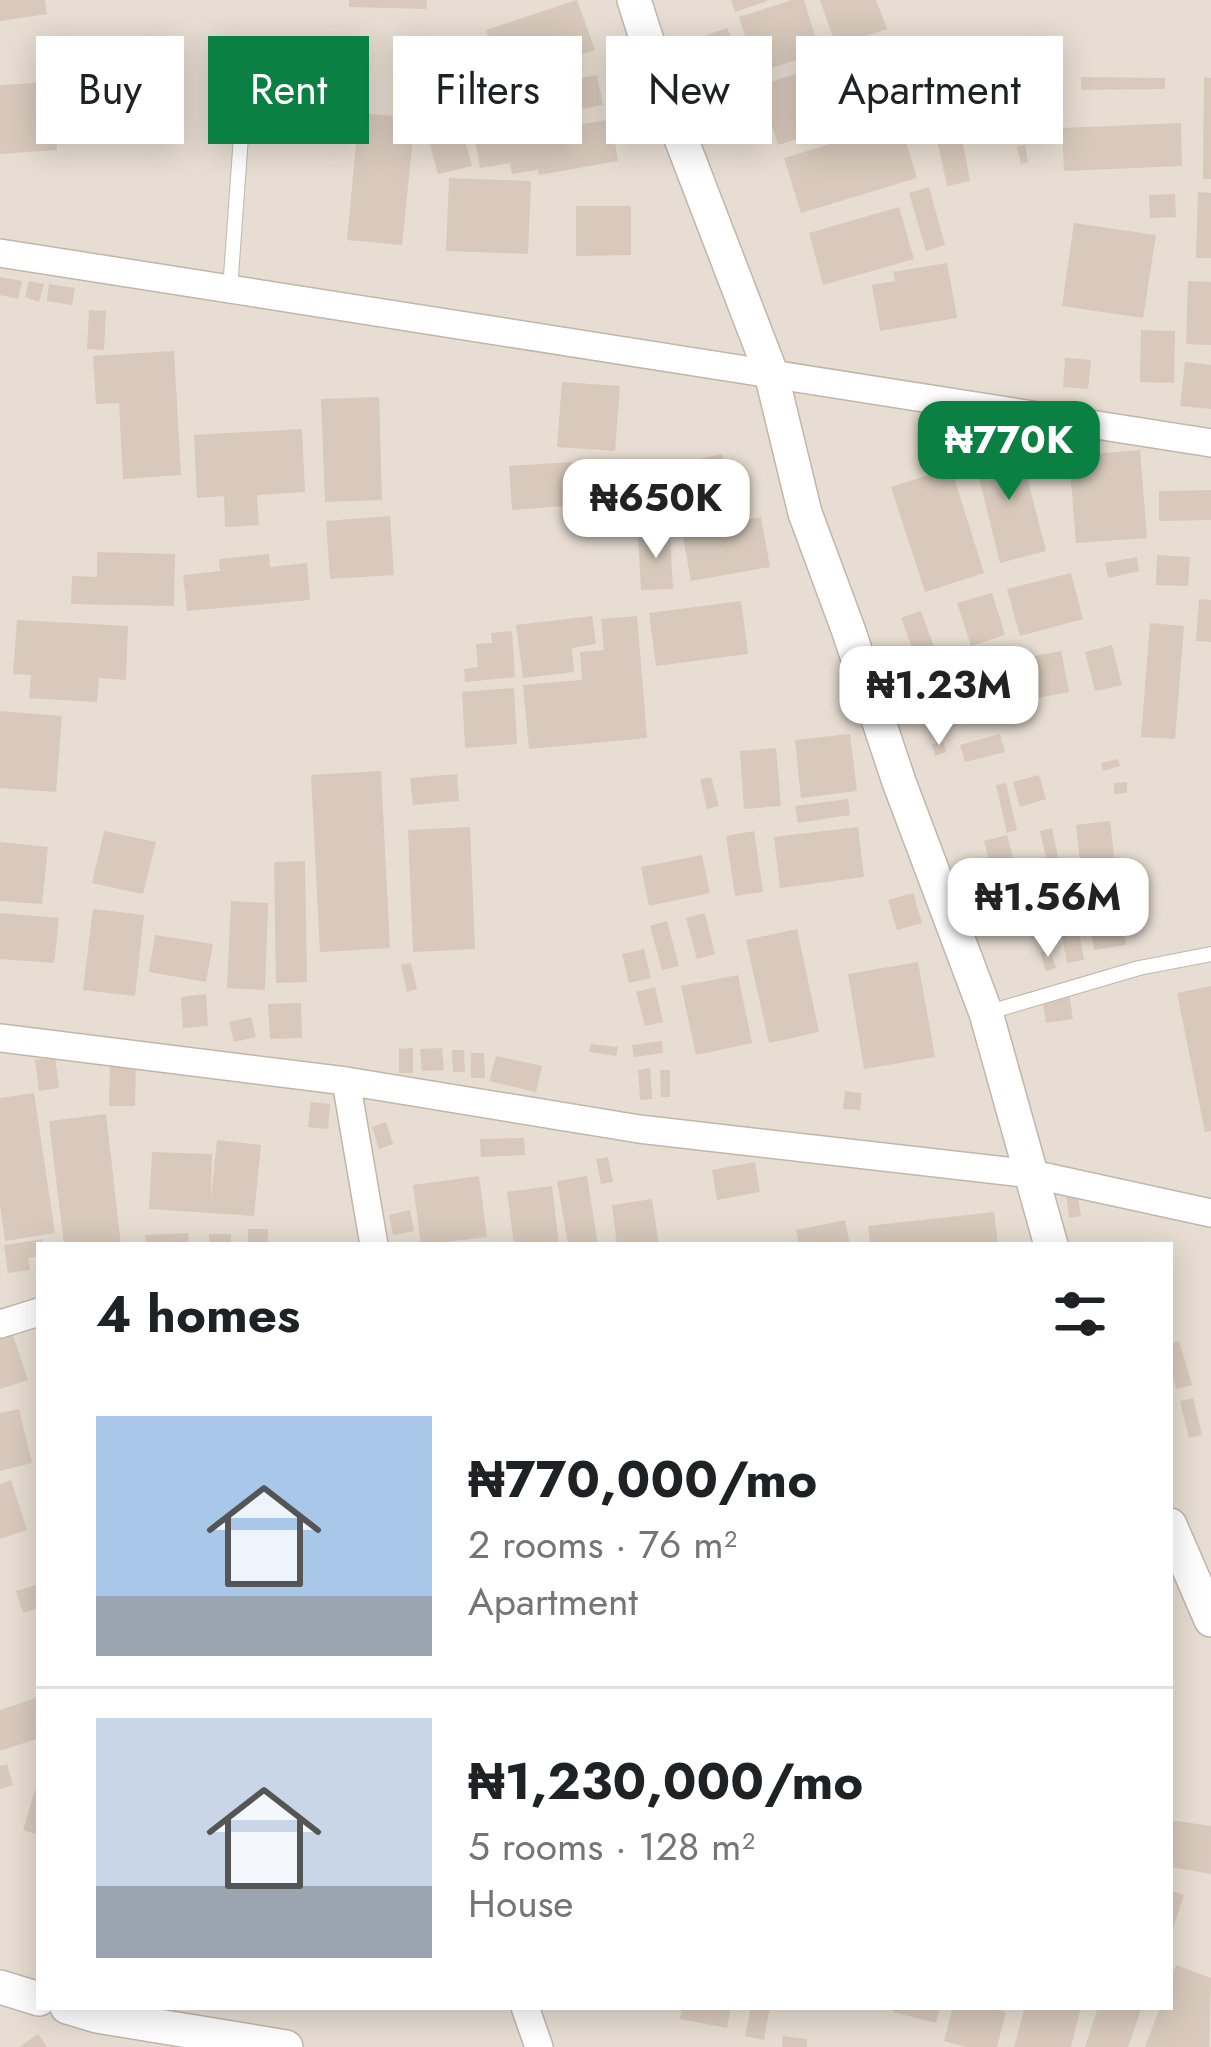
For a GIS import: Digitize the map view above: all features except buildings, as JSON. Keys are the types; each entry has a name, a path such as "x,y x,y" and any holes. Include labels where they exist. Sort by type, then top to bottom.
{"street":[{"path":"634,0 664,97 771,373 805,514 986,1013 1050,1242"},
{"path":"0,253 1211,443"},
{"path":"0,1038 346,1081 639,1130 1032,1174 1211,1213"},
{"path":"346,1081 373,1242"},
{"path":"0,1324 36,1313"},
{"path":"1173,1532 1211,1620"},
{"path":"0,1987 36,1998"},
{"path":"78,2010 286,2047"},
{"path":"526,2010 539,2047"}],"lane":[{"path":"230,290 240,144"},
{"path":"986,1013 1139,968 1211,954"}],"shaded area":[{"path":"0,0 1211,0 1211,2047 0,2047"}]}
